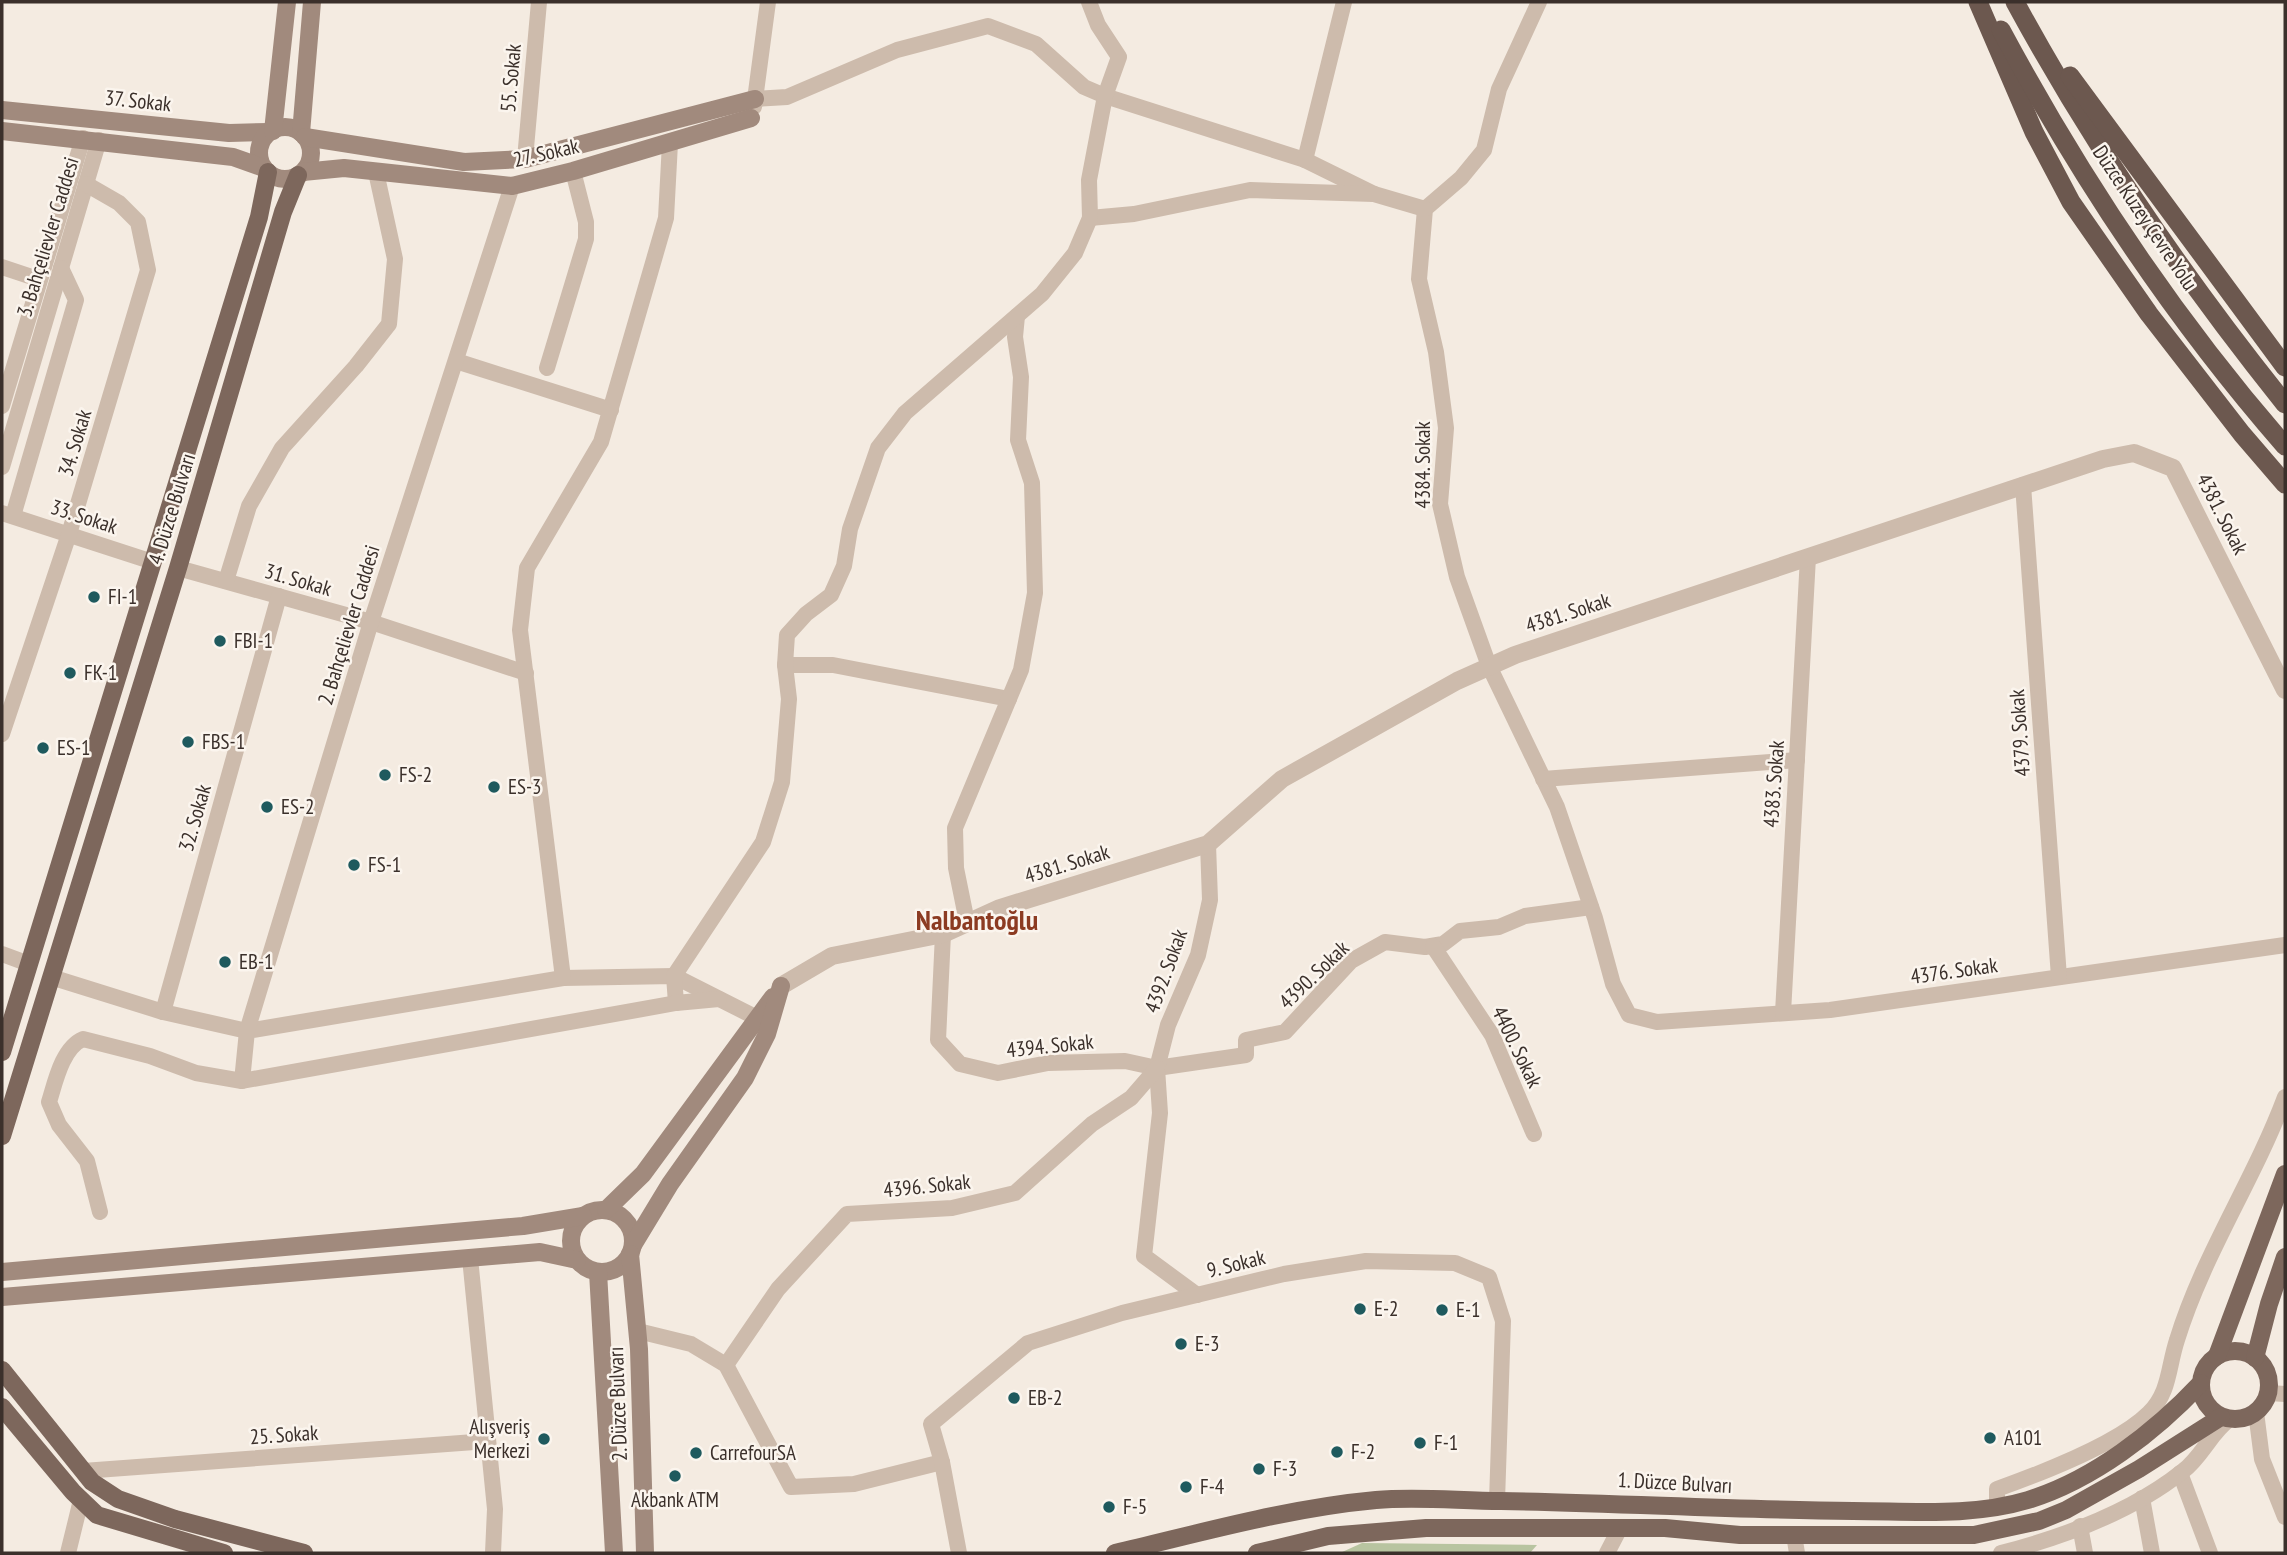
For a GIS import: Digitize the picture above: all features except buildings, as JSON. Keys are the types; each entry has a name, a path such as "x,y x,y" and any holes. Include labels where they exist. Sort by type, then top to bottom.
{"highway":[{"path":"1978,2 2034,132 2071,202 2149,314 2242,434 2285,484"},
{"name":"Düzce Kuzey Çevre Yolu","path":"1986,2 2036,94 2127,236 2202,341 2285,446"},
{"name":"Düzce Kuzey Çevre Yolu","path":"2015,2 2051,68 2148,220 2220,322 2285,404"},
{"path":"2022,2 2076,85 2285,367"}],"main road":[{"path":"271,131 287,2"},
{"path":"2,131 233,157 282,178 300,174 310,159 303,135 312,2"},
{"path":"266,170 259,153 264,138 271,131 284,127 303,135 464,162 525,159 755,99"},
{"name":"37. Sokak","path":"2,110 180,128 271,131"},
{"path":"20,132 23,112"},
{"name":"27. Sokak","path":"300,174 344,168 512,186 573,171 751,118"},
{"path":"177,150 180,128"},
{"name":"4. Düzce Bulvarı","path":"2,1052 259,217 266,170"},
{"name":"4. Düzce Bulvarı","path":"2,1136 178,568 283,212 300,174"},
{"path":"2,1272 523,1226 606,1210 643,1174 781,986"},
{"path":"2,1297 540,1252 577,1260 598,1272 617,1268 632,1250 670,1184 745,1078 767,1034 781,986"},
{"path":"2217,1356 2239,1351 2255,1358 2266,1370 2277,1394 2256,1412 2239,1419 2226,1418 2206,1404 2201,1383 2208,1364 2217,1356 2285,1174"},
{"path":"606,1210 624,1218 630,1226 632,1250"},
{"path":"577,1260 570,1241 576,1223 583,1216"},
{"name":"2. Düzce Bulvarı","path":"632,1250 638,1331 645,1553"},
{"path":"2255,1358 2285,1257"},
{"name":"2. Düzce Bulvarı","path":"598,1272 614,1553"},
{"path":"2,1370 92,1482 118,1499 175,1519 304,1553"},
{"name":"1. Düzce Bulvarı","path":"1115,1553 1296,1511 1378,1500 1766,1510 1958,1511 1997,1507 2030,1500 2094,1469 2131,1446 2201,1383"},
{"path":"2,1407 81,1500 97,1515 224,1553"},
{"path":"1257,1553 1319,1546 1426,1528 1620,1528 1795,1544 1974,1535 2039,1521 2139,1469 2226,1418"}],"street":[{"name":"55. Sokak","path":"525,159 540,2"},
{"path":"751,118 768,2"},
{"path":"676,1003 674,976 764,842 782,782 789,699 785,665 787,635 806,614 831,595 844,566 850,529 878,448 905,413 1042,294 1075,253 1090,218 1089,180 1105,96 1119,57 1098,25 1089,2"},
{"path":"1305,160 1344,2"},
{"path":"751,118 787,97 897,50 988,26 1036,44 1084,87 1105,96 1305,160 1374,194 1425,209 1461,178 1484,150 1500,89 1539,2"},
{"path":"755,99 787,97"},
{"name":"3. Bahçelievler Caddesi","path":"2,467 86,184 91,139"},
{"name":"3. Bahçelievler Caddesi","path":"2,406 91,139"},
{"path":"563,978 520,630 527,568 601,442 666,218 670,143"},
{"path":"547,368 586,239 586,222 573,171"},
{"path":"226,581 249,506 282,448 356,366 389,324 394,259 376,172"},
{"name":"34. Sokak","path":"2,734 69,534 148,270 138,222 119,203 86,184"},
{"name":"2. Bahçelievler Caddesi","path":"242,1081 247,1031 372,622 512,186"},
{"path":"1090,218 1134,214 1250,190 1374,194"},
{"name":"4384. Sokak","path":"1425,209 1419,279 1437,352 1446,428 1440,505 1457,577 1489,666 1557,807 1591,907 1613,984 1629,1015"},
{"path":"2,267 32,277"},
{"path":"7,514 76,300 61,268"},
{"path":"967,922 956,869 955,828 1021,670 1035,593 1032,483 1018,440 1020,377 1017,316"},
{"path":"2,345 17,355 34,360"},
{"path":"456,361 611,410"},
{"name":"4381. Sokak","path":"781,986 832,956 943,934 1000,908 1208,844 1282,779 1457,681 1515,655 2103,459 2134,453 2173,468 2285,690"},
{"name":"4379. Sokak","path":"2023,485 2059,977"},
{"name":"33. Sokak","path":"7,514 153,562"},
{"name":"4383. Sokak","path":"1783,1013 1808,557"},
{"name":"31. Sokak","path":"178,568 372,622 526,673"},
{"name":"32. Sokak","path":"163,1012 279,596"},
{"path":"785,665 833,665 1009,699"},
{"path":"1543,779 1797,760"},
{"name":"4392. Sokak","path":"1157,1068 1168,1025 1198,954 1210,900 1208,844"},
{"path":"1433,946 1443,944 1460,930 1499,927 1525,916 1591,907"},
{"name":"4394. Sokak","path":"943,934 938,1040 960,1065 998,1073 1048,1063 1073,1062 1125,1061 1157,1068"},
{"name":"4390. Sokak","path":"1157,1068 1246,1055 1246,1040 1285,1032 1351,961 1385,942 1433,946"},
{"name":"4376. Sokak","path":"1629,1015 1657,1022 1830,1010 2285,945"},
{"name":"4400. Sokak","path":"1433,946 1492,1034 1534,1134"},
{"path":"2,954 29,964"},
{"path":"51,977 163,1012 247,1031 563,978 674,976 757,1018 767,1034"},
{"path":"100,1212 87,1161 59,1125 49,1102 66,1057 76,1042 93,1040 196,1073 242,1081 676,1003 719,999"},
{"path":"1157,1068 1160,1112 1144,1256 1197,1295"},
{"name":"4396. Sokak","path":"726,1365 778,1289 847,1214 952,1208 1015,1193 1092,1124 1131,1098 1157,1068"},
{"path":"1997,1507 1997,1489 2056,1467 2143,1419 2157,1404 2168,1383 2176,1342 2193,1293 2272,1133 2285,1097"},
{"path":"470,1258 495,1509 493,1553"},
{"name":"9. Sokak","path":"959,1553 942,1462 931,1424 1028,1343 1122,1313 1284,1274 1366,1261 1455,1263 1489,1277 1503,1321 1497,1501"},
{"path":"638,1331 691,1344 726,1365 791,1487 854,1484 942,1462"},
{"path":"2256,1412 2262,1459 2285,1517"},
{"path":"2001,1553 2080,1526 2141,1498 2180,1474 2226,1418"},
{"name":"25. Sokak","path":"83,1471 488,1441"},
{"path":"2180,1474 2210,1553"},
{"path":"2141,1498 2152,1553"},
{"path":"68,1553 81,1500"},
{"path":"2080,1526 2085,1553"},
{"path":"1607,1553 1620,1528"}],"green space":[{"path":"1362,1543 1537,1545 1530,1553 1340,1553"}],"place":[{"name":"FI-1","path":"94,597"},
{"name":"FBI-1","path":"220,641"},
{"name":"FK-1","path":"70,673"},
{"name":"FBS-1","path":"188,742"},
{"name":"ES-1","path":"43,748"},
{"name":"FS-2","path":"385,775"},
{"name":"ES-3","path":"494,787"},
{"name":"ES-2","path":"267,807"},
{"name":"FS-1","path":"354,865"},
{"name":"EB-1","path":"225,962"},
{"name":"E-2","path":"1360,1309"},
{"name":"E-1","path":"1442,1310"},
{"name":"E-3","path":"1181,1344"},
{"name":"EB-2","path":"1014,1398"},
{"name":"A101","path":"1990,1438"},
{"name":"Alışveriş Merkezi","path":"544,1439"},
{"name":"F-1","path":"1420,1443"},
{"name":"F-2","path":"1337,1452"},
{"name":"CarrefourSA","path":"696,1453"},
{"name":"F-3","path":"1259,1469"},
{"name":"Akbank ATM","path":"675,1476"},
{"name":"F-4","path":"1186,1487"},
{"name":"F-5","path":"1109,1507"}],"district":[{"name":"Nalbantoğlu","path":"977,920"}]}
